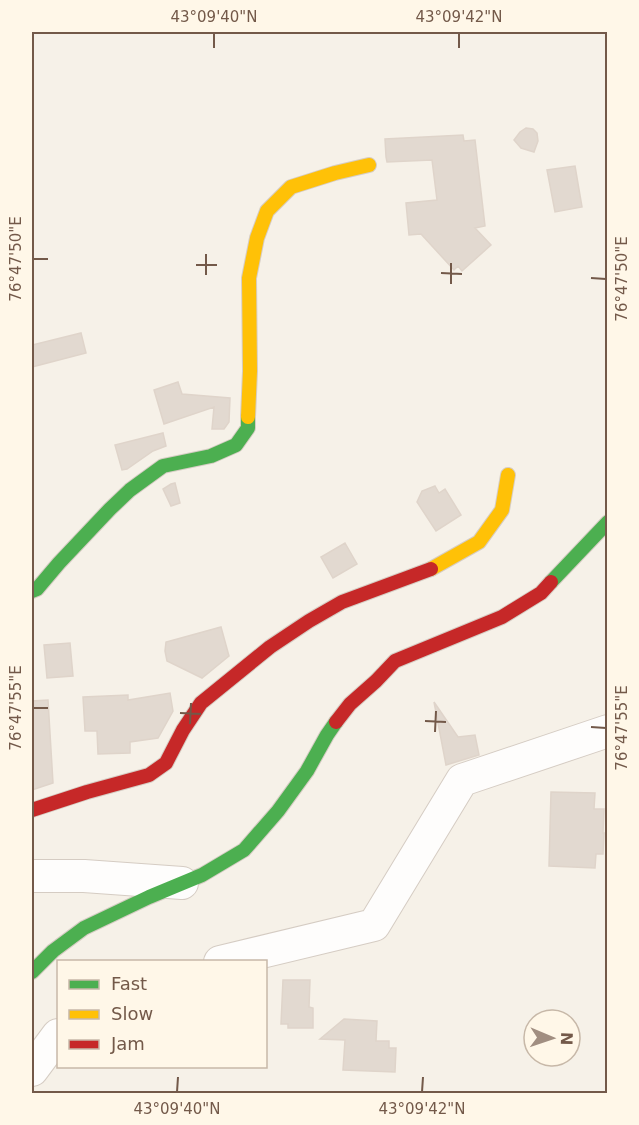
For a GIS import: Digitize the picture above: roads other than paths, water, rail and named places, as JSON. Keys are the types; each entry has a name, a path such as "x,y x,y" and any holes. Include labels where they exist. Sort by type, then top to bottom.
{"street":[{"path":"32,591 37,589 110,509 149,476 163,466 211,456 236,445 248,428 249,278 257,238 267,211 291,187 369,165"},
{"path":"32,810 149,775 166,764 183,730 201,703 270,647 342,602 428,570 478,542 502,510 508,475"},
{"path":"32,972 53,951 84,928 202,875 244,850 278,811 350,704 395,661 502,617 541,593 608,522"},
{"path":"228,960 374,925 462,780 608,731"},
{"path":"32,876 84,876 182,883"},
{"path":"32,1070 57,1036"}]}
